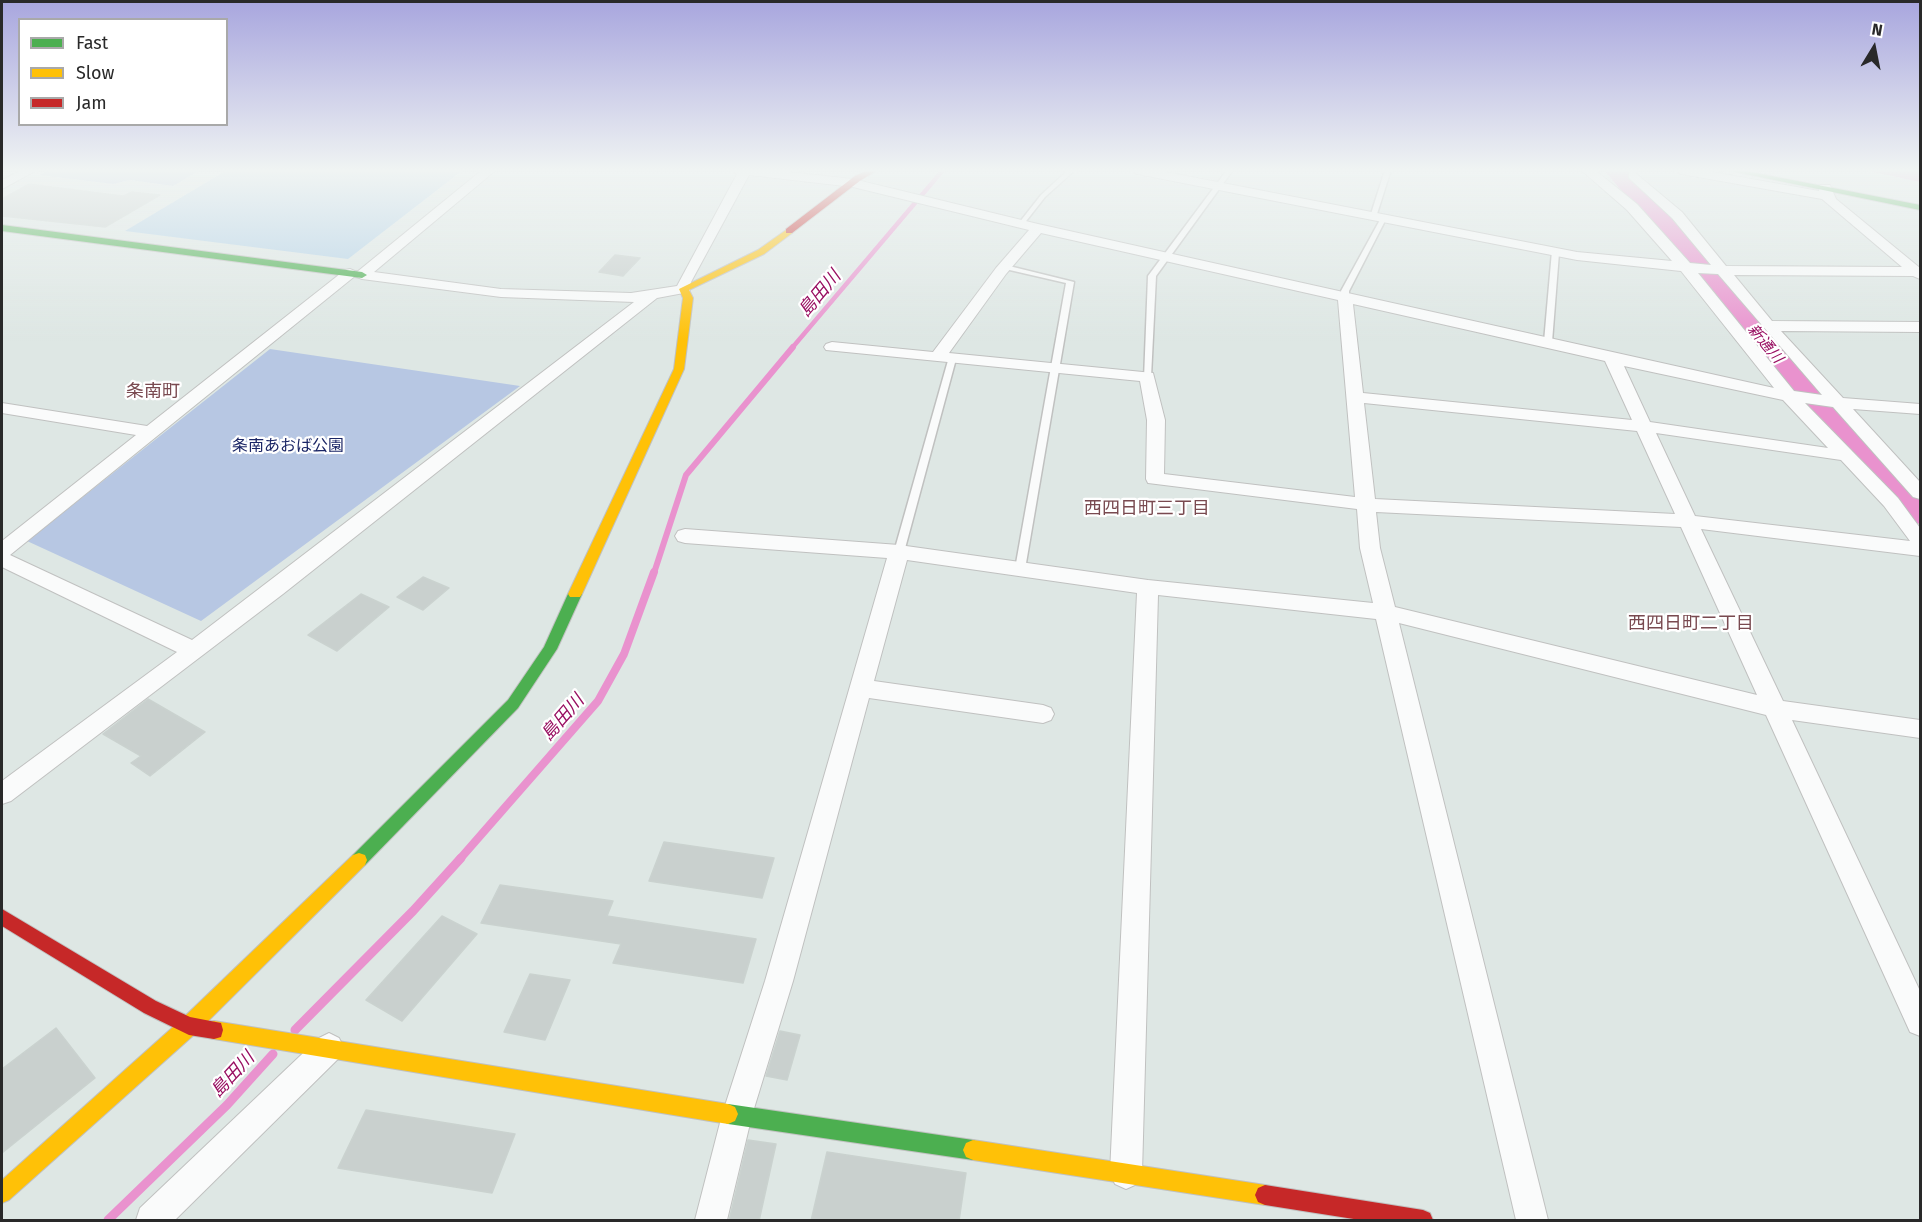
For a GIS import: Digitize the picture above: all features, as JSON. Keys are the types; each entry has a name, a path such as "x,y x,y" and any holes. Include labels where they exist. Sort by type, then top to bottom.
{"street":[{"path":"2,551 417,227"},
{"path":"2,1193 189,1026 394,826 513,704 550,649 680,369 688,298 684,282 712,227"},
{"path":"2,228 501,293 650,297 684,289 761,252 795,227"},
{"path":"1034,227 1789,396 1838,403 1920,409"},
{"path":"1424,227 1555,253 1691,269 1919,274"},
{"path":"1651,227 1691,269 1789,396 1849,456 1890,502 1920,541"},
{"path":"1686,227 1718,271 1920,493"},
{"path":"1865,227 1919,274"},
{"path":"944,358 1004,266 1038,228"},
{"path":"2,794 276,589 650,297"},
{"path":"1346,297 1355,397 1362,444 1364,503 1370,548 1532,1221"},
{"path":"1768,326 1920,327"},
{"path":"832,347 1147,376 1156,420 1155,479 1364,503 1686,521 1920,549"},
{"path":"1612,358 1641,426 1776,710 1920,1022"},
{"path":"1355,397 1641,426 1849,456"},
{"path":"2,408 152,432"},
{"path":"1890,502 1920,504"},
{"path":"685,536 899,552 1148,587 1385,612 1776,710 1920,729"},
{"path":"711,1221 737,1115 779,981 859,688 899,552"},
{"path":"2,559 193,650"},
{"path":"1126,1173 1148,587"},
{"path":"859,688 1043,714"},
{"path":"2,917 150,1007 189,1026 737,1115 1126,1173 1422,1221"},
{"path":"152,1221 329,1048"}],"lane":[{"path":"1147,376 1152,276 1190,227"},
{"path":"1346,297 1345,291 1374,227"},
{"path":"1548,342 1555,253"},
{"path":"1004,266 1070,282 1053,368 1020,569"},
{"path":"899,552 944,358"}],"green space":[{"name":"条南あおば公園","path":"270,349 520,386 201,621 27,541"}],"shaded area":[{"path":"132,227 389,227 348,259 125,231"}],"building":[{"path":"615,255 640,258 623,276 599,272"},
{"path":"423,577 449,588 423,610 397,597"},
{"path":"361,594 389,607 337,651 308,635"},
{"path":"148,699 205,732 150,776 131,763 141,756 103,734"},
{"path":"664,842 774,858 762,898 649,881"},
{"path":"500,885 613,901 607,916 756,939 743,983 613,963 621,944 481,923"},
{"path":"442,916 477,934 402,1021 366,1000"},
{"path":"530,974 570,980 545,1040 504,1032"},
{"path":"56,1028 95,1078 2,1153 2,1069"},
{"path":"780,1031 800,1035 787,1080 766,1076"},
{"path":"366,1110 515,1134 492,1193 338,1168"},
{"path":"748,1140 776,1144 759,1221 729,1221"},
{"path":"827,1152 966,1173 959,1221 811,1221"}],"waterway":[{"name":"島田川","path":"792,348 895,227"},
{"name":"新通川","path":"1665,227 1826,415 1920,512"},
{"name":"島田川","path":"654,573 686,475 793,347"},
{"name":"島田川","path":"459,860 598,701 624,654 654,572"},
{"name":"島田川","path":"295,1030 413,911 461,858"},
{"name":"島田川","path":"108,1220 227,1105 273,1054"}],"traffic: fast":[{"path":"2,228 362,275"},
{"path":"359,860 513,704 550,649 575,594"},
{"path":"728,1114 973,1150"}],"traffic: slow":[{"path":"575,594 679,369 688,298 684,289 761,252 789,231"},
{"path":"2,1193 189,1026 359,860"},
{"path":"214,1030 728,1114"},
{"path":"973,1150 1265,1195"}],"traffic: jam":[{"path":"789,231 794,227"},
{"path":"2,917 150,1007 189,1026 214,1030"},
{"path":"1265,1195 1423,1220"}],"district":[{"name":"条南町","path":"153,392"},
{"name":"西四日町三丁目","path":"1147,509"},
{"name":"西四日町二丁目","path":"1691,624"}]}
